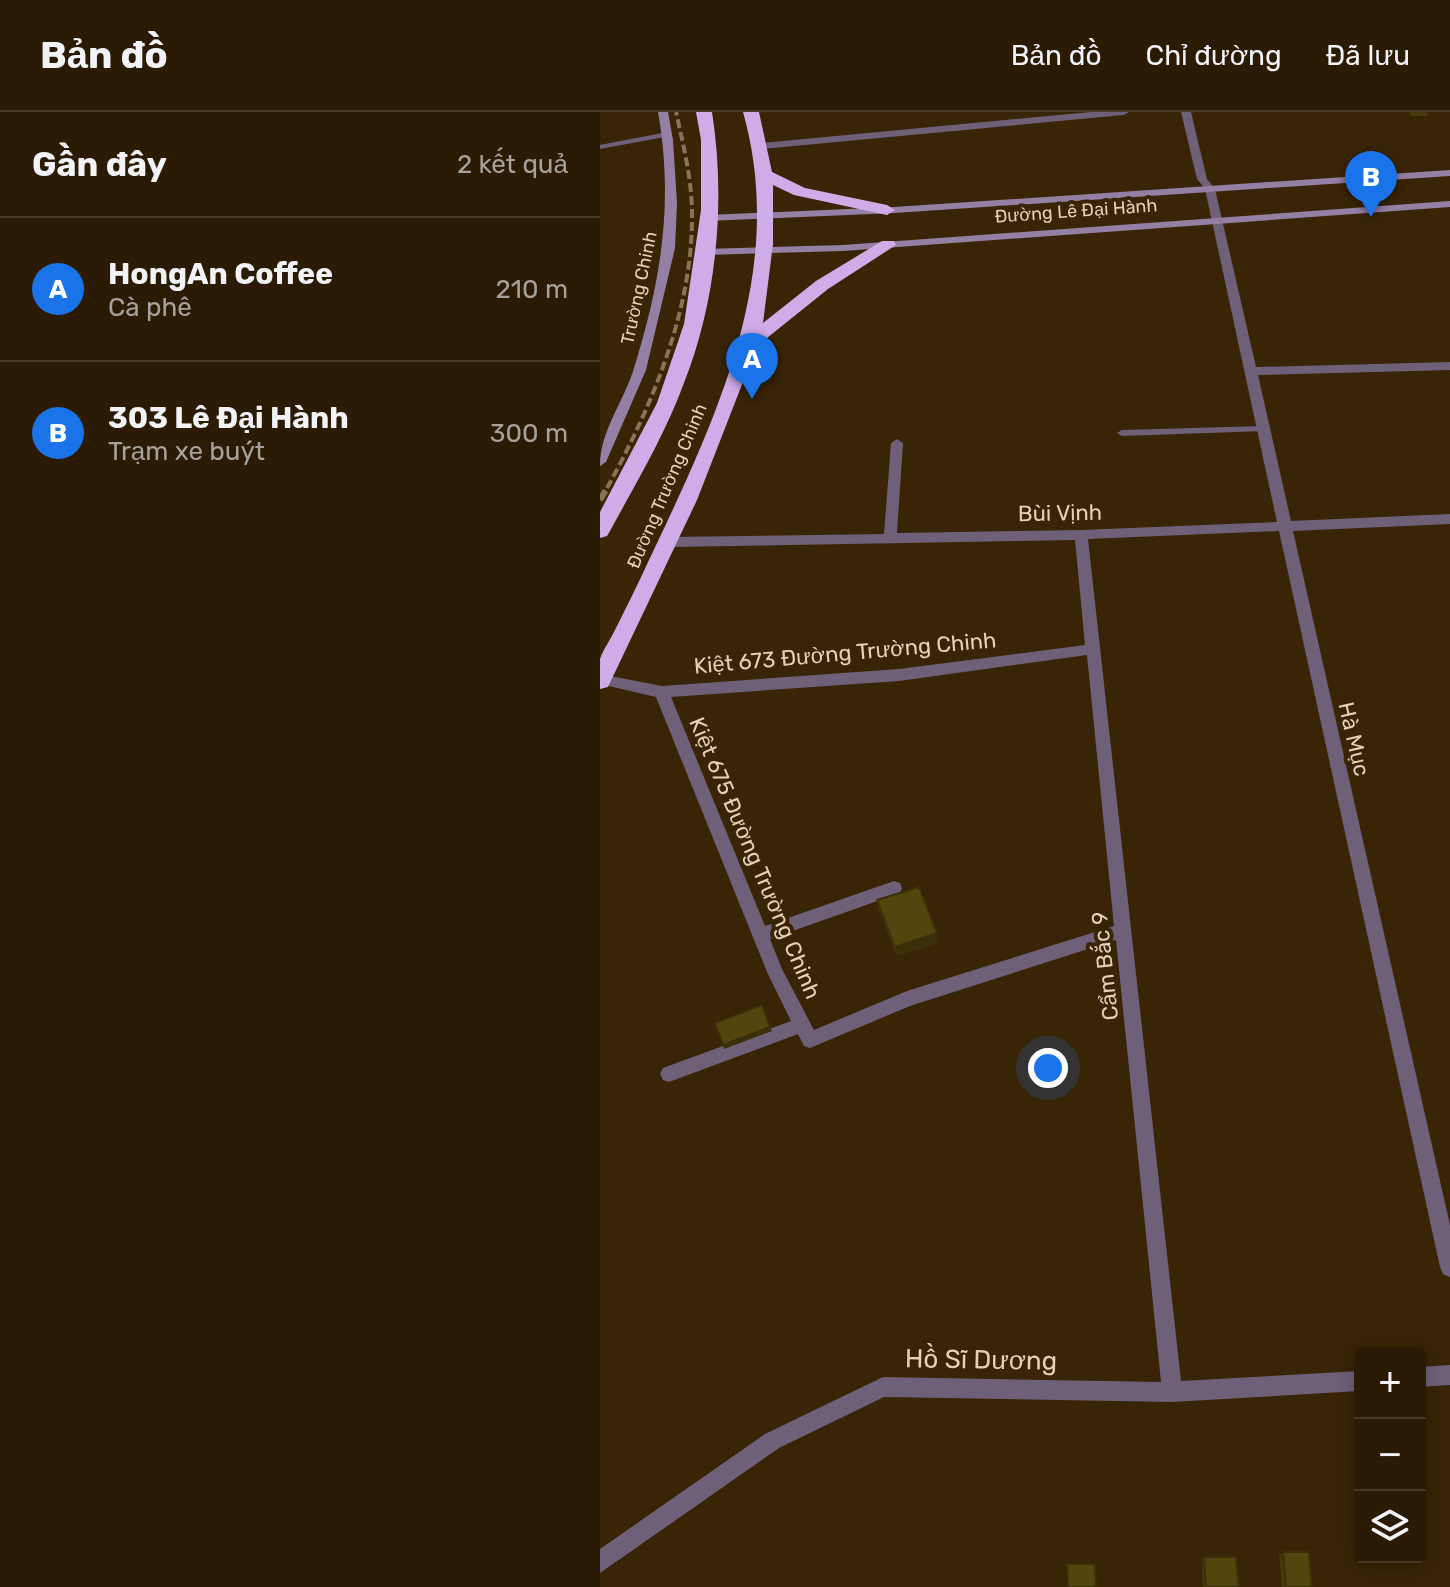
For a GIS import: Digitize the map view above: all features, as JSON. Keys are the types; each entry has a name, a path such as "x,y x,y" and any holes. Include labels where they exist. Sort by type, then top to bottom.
{"highway":[{"name":"Đường Trường Chinh","path":"600,531 677,380 691,329 704,252 711,176 704,112"},
{"name":"Đường Trường Chinh","path":"601,680 670,542 722,417 754,325 763,251 765,175 751,112"},
{"path":"765,175 800,192 887,210"},
{"path":"748,344 822,285 888,245"}],"main road":[{"name":"Trường Chinh","path":"600,462 640,370 669,248 672,203 663,112"},
{"name":"Đường Lê Đại Hành","path":"708,218 887,210 1450,173"},
{"name":"Đường Lê Đại Hành","path":"704,252 888,245 1450,204"}],"street":[{"path":"761,146 1124,112"},
{"name":"Hà Mục","path":"1186,112 1202,179 1210,189 1450,1267"},
{"path":"1249,371 1450,366"},
{"path":"890,538 897,443"},
{"name":"Bùi Vịnh","path":"670,542 1081,535 1450,519"},
{"name":"Cẩm Bắc 9","path":"1081,535 1172,1392"},
{"name":"Kiệt 673 Đường Trường Chinh","path":"601,680 662,692 899,675 1093,649"},
{"name":"Kiệt 675 Đường Trường Chinh","path":"662,692 761,935 806,1032"},
{"path":"761,935 894,888"},
{"path":"669,1074 1123,930"},
{"path":"1426,1377 1450,1375"},
{"name":"Hồ Sĩ Dương","path":"600,1562 772,1441 883,1387 1172,1392 1354,1381"}],"lane":[{"path":"600,147 667,134"},
{"path":"1122,433 1262,429"}],"building":[{"path":"919,887 937,933 895,947 877,900"},
{"path":"762,1005 770,1027 723,1045 715,1023"},
{"path":"1283,1552 1309,1552 1312,1587 1286,1587"},
{"path":"1204,1557 1236,1557 1239,1587 1206,1587"},
{"path":"1067,1564 1095,1564 1096,1587 1068,1587"}],"railway":[{"path":"607,488 653,393 666,359 684,291 690,256 692,207 676,112"},
{"path":"600,500 608,486"}],"place":[{"name":"303 Lê Đại Hành","path":"1371,217"},
{"name":"HongAn Coffee","path":"752,399"}]}
